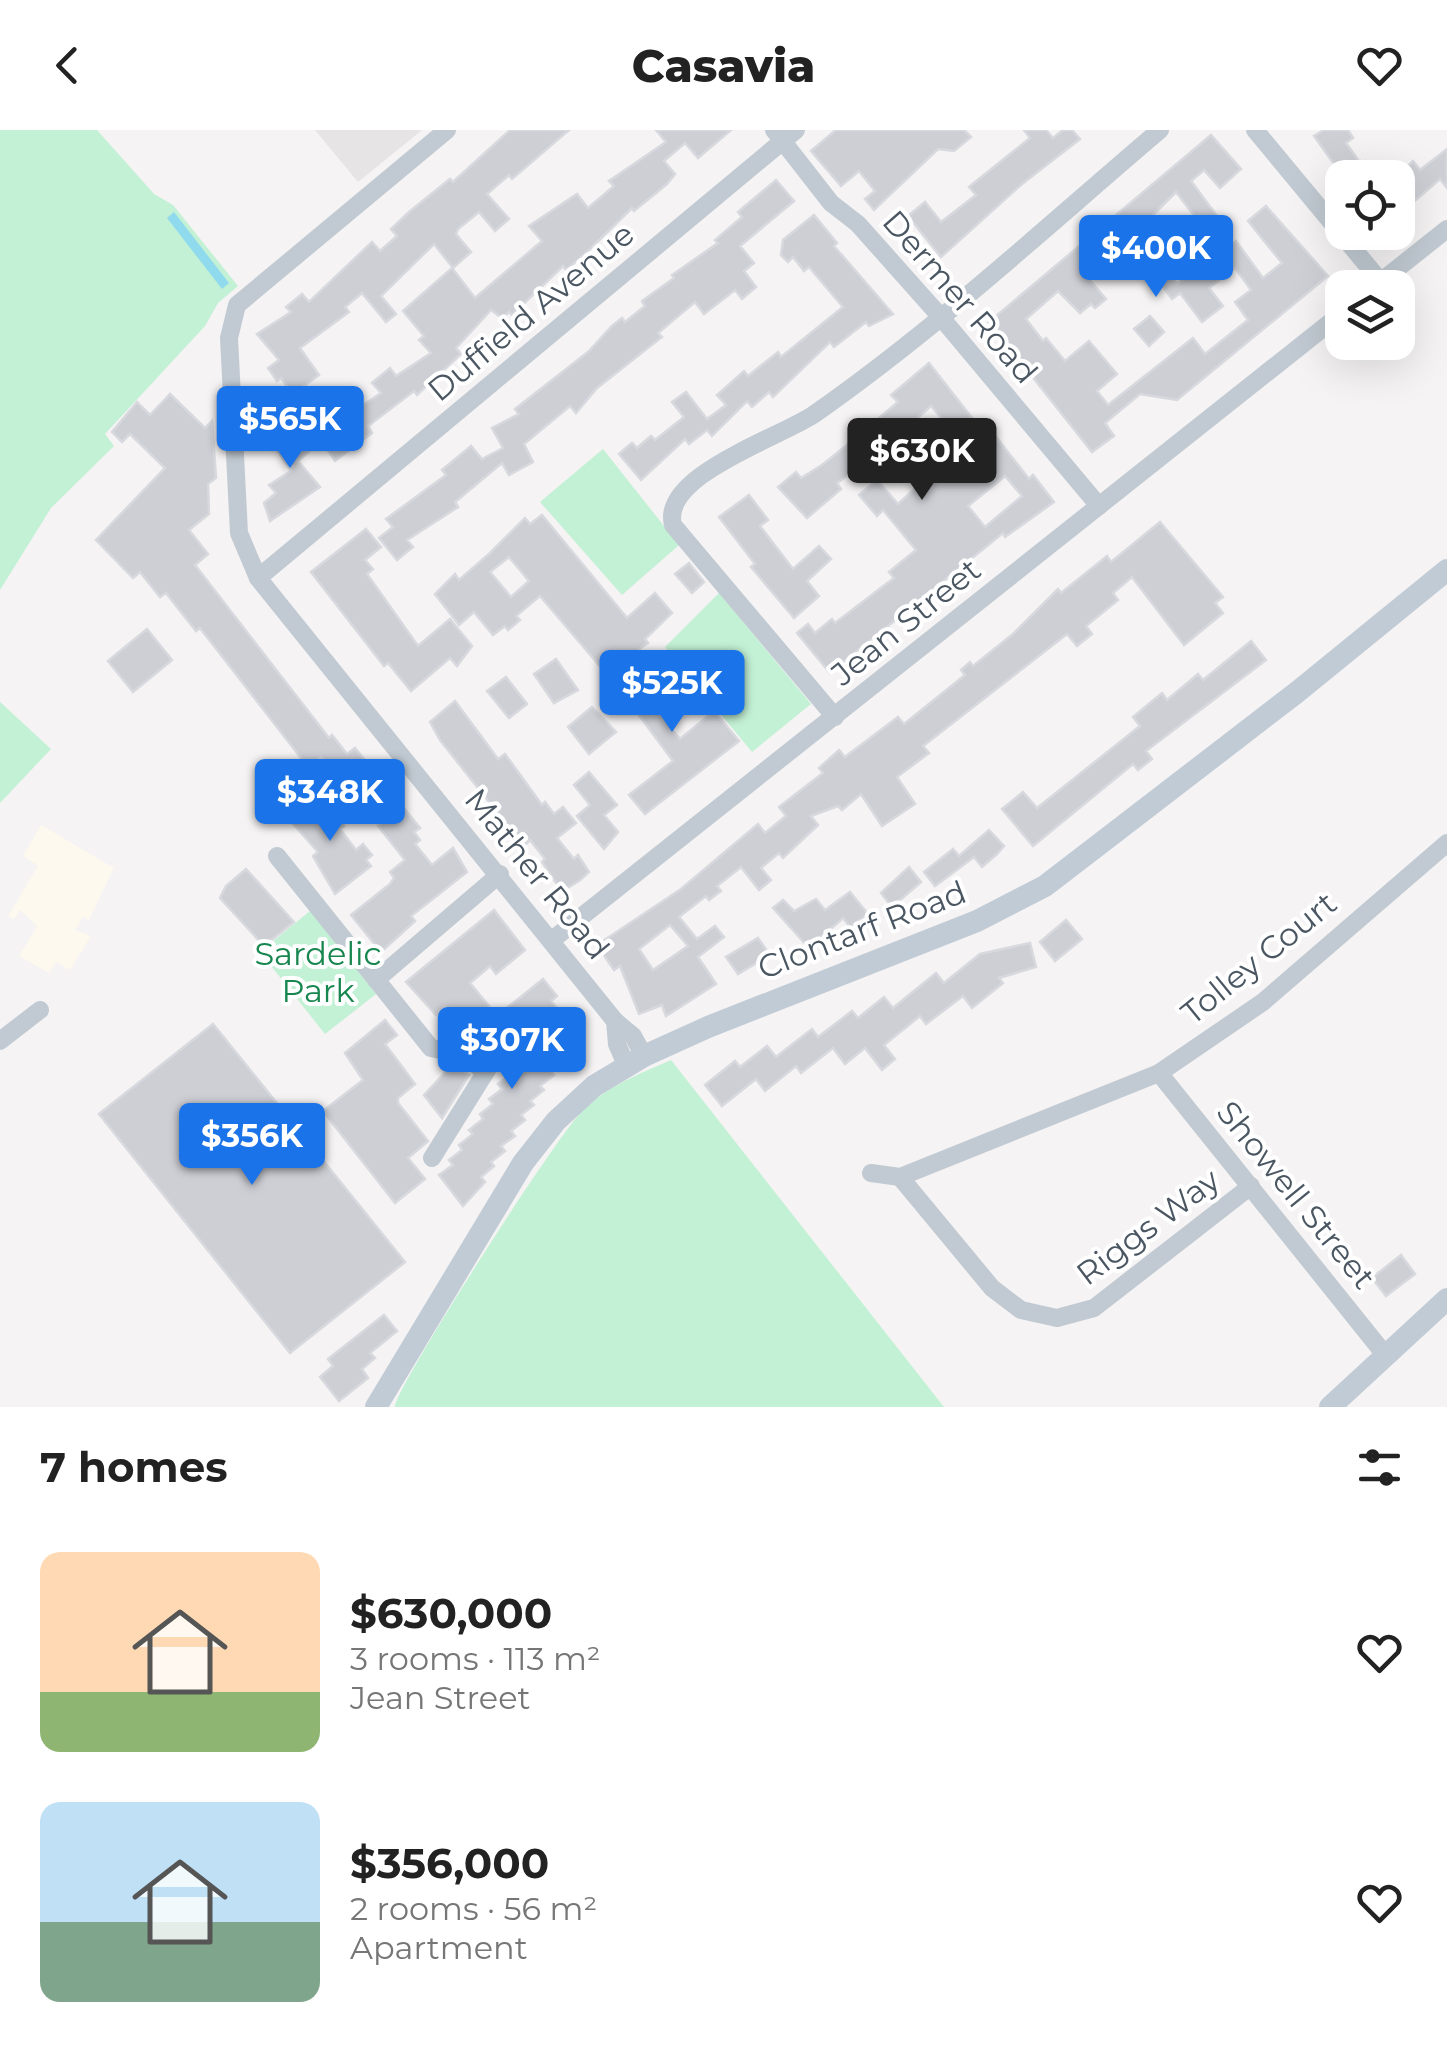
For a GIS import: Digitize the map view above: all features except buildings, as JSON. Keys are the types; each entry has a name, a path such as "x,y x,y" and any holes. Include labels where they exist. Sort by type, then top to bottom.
{"street":[{"name":"Mather Road","path":"447,130 237,305 229,338 238,533 258,578 615,1021 633,1036 635,1060"},
{"path":"834,718 673,525 670,511 674,498 726,460 793,428 939,315 1160,130"},
{"path":"1254,130 1365,270"},
{"name":"Dermer Road","path":"784,134 831,204 858,224 1100,506"},
{"name":"Duffield Avenue","path":"258,578 784,134"},
{"path":"1396,270 1447,229"},
{"name":"Jean Street","path":"552,940 1325,326"},
{"name":"Clontarf Road","path":"376,1407 537,1145 575,1101 635,1060 810,984 976,921 1045,886 1296,693 1447,570"},
{"name":"Tolley Court","path":"900,1177 1158,1072 1263,1002 1447,844"},
{"path":"277,856 431,1048 468,1056 486,1074"},
{"path":"376,980 500,874"},
{"path":"0,1041 40,1010"},
{"path":"432,1158 511,1031"},
{"name":"Showell Street","path":"1158,1072 1386,1356"},
{"path":"872,1173 900,1177"},
{"name":"Riggs Way","path":"900,1177 992,1288 1021,1310 1058,1318 1094,1308 1251,1186"},
{"path":"1330,1407 1447,1299"}],"shaded area":[{"path":"315,130 422,130 358,182"},
{"path":"41,825 114,868 89,920 83,917 75,930 91,936 70,970 56,962 49,973 19,956 37,926 20,910 14,919 8,916 38,866 23,856"}],"green space":[{"path":"0,130 97,130 154,194 173,205 238,286 218,303 205,326 105,434 114,446 51,508 0,590"},
{"path":"603,449 679,545 622,595 540,502"},
{"path":"719,593 811,704 752,752 665,647"},
{"path":"0,702 51,749 0,803"},
{"name":"Sardelic Park","path":"310,911 376,994 325,1034 260,952"},
{"path":"671,1060 944,1407 395,1407 448,1311 568,1128 604,1093"}],"water":[{"path":"174,212 229,283 222,289 167,218"}]}
